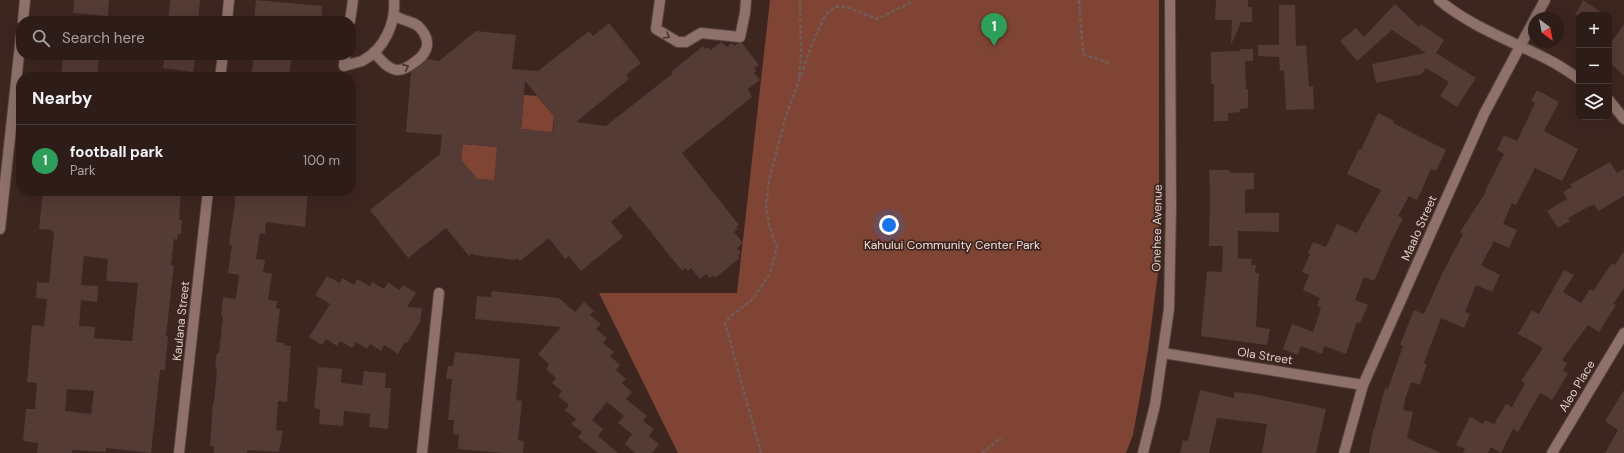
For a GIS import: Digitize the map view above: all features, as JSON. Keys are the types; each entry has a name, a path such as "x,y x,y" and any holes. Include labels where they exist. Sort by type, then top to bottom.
{"street":[{"path":"23,16 25,0"},
{"path":"227,16 229,0"},
{"path":"351,16 353,0"},
{"path":"345,60 344,66 362,61 374,52 385,38 394,16 394,0"},
{"path":"660,2 656,29 678,42 686,42 701,33 740,37 746,0"},
{"name":"Onehee Avenue","path":"1143,453 1155,405 1168,309 1170,224 1170,0"},
{"path":"1439,0 1471,21 1519,47 1544,58 1576,76"},
{"name":"Maalo Street","path":"1539,12 1545,0"},
{"path":"374,52 388,67 399,70 413,64 425,54 427,48 426,38 420,28 411,22 400,20 394,16"},
{"name":"Maalo Street","path":"1344,453 1363,385 1484,114 1528,31"},
{"path":"17,72 18,60"},
{"path":"221,72 222,60"},
{"path":"0,229 16,82"},
{"path":"1612,104 1624,119"},
{"name":"Kaulana Street","path":"179,453 207,196"},
{"path":"422,453 439,293"},
{"name":"Aleo Place","path":"1552,453 1624,334"},
{"name":"Ola Street","path":"1163,353 1363,385"}],"path":[{"path":"798,83 802,59 800,0"},
{"path":"761,453 725,324 732,315 753,299 770,272 778,247 769,225 766,207 769,180 786,116 813,42 829,11 839,6 849,8 877,19 910,3 911,0"},
{"path":"1079,0 1084,54 1109,63"},
{"path":"982,453 1002,437"}],"green space":[{"name":"Kahului Community Center Park","path":"770,0 1159,0 1159,265 1148,351 1133,435 1126,453 678,453 599,293 737,293"},
{"path":"524,95 537,96 554,116 551,143 531,141 532,130 521,129"},
{"path":"463,144 497,147 505,181 477,179 461,160"}],"building":[{"path":"74,0 109,0 108,16 73,13"},
{"path":"170,0 200,0 198,16 168,16"},
{"path":"256,0 322,6 322,16 254,16"},
{"path":"1216,0 1248,0 1248,7 1252,7 1252,22 1241,22 1231,45 1232,20 1215,20"},
{"path":"1583,0 1601,12 1577,12"},
{"path":"1395,4 1419,27 1421,24 1444,40 1436,53 1476,78 1457,107 1440,96 1449,82 1426,68 1422,74 1376,83 1372,64 1426,53 1392,30 1357,61 1340,41 1356,28 1364,37"},
{"path":"1279,5 1295,5 1296,46 1306,45 1309,86 1313,86 1314,109 1286,110 1284,70 1280,71 1279,57 1258,56 1258,45 1279,45"},
{"path":"609,23 641,63 626,75 629,79 576,122 606,126 672,74 671,72 703,46 705,49 708,47 711,50 721,42 727,47 732,43 734,46 738,43 742,43 759,65 754,68 757,71 754,73 760,80 748,89 752,97 682,153 739,225 736,227 738,229 734,232 743,243 737,248 741,253 738,255 740,258 715,278 713,275 710,278 706,274 700,279 691,268 688,271 685,268 682,271 630,206 611,222 623,237 581,271 569,256 565,259 549,238 520,261 517,258 515,260 474,255 472,253 469,256 446,228 408,258 370,210 440,154 442,135 406,132 411,72 427,59 439,61 476,31 516,35 512,69 538,71 589,31 593,36","holes":["525,81 554,116 553,132 521,129","463,144 497,147 494,180 477,179 461,160"]},
{"path":"1624,24 1624,76 1612,65 1612,42"},
{"path":"1240,49 1253,49 1253,61 1245,61 1246,89 1248,89 1248,108 1240,109 1240,112 1228,113 1228,121 1214,121 1214,84 1211,84 1211,52 1240,51"},
{"path":"63,60 99,60 97,72 61,72"},
{"path":"164,60 195,60 193,72 163,68"},
{"path":"253,60 291,60 290,72 252,72"},
{"path":"1537,90 1559,102 1544,131 1578,149 1562,181 1535,168 1516,205 1512,203 1503,224 1517,230 1509,248 1494,241 1481,265 1500,275 1492,292 1476,285 1465,312 1470,314 1464,328 1441,318 1424,363 1427,364 1420,385 1411,382 1404,402 1403,410 1413,412 1407,438 1441,453 1369,453 1373,430 1385,388 1388,389 1403,346 1400,345 1414,310 1424,314 1442,274 1463,234 1460,232 1486,192 1485,191 1504,154 1497,150 1504,135 1517,141 1535,103 1531,101"},
{"path":"1378,113 1394,121 1393,123 1446,150 1436,171 1431,169 1417,200 1409,196 1398,216 1403,219 1374,281 1364,277 1355,300 1368,305 1360,323 1357,322 1346,354 1324,346 1322,354 1301,346 1298,355 1283,349 1292,324 1313,332 1321,308 1317,306 1320,298 1303,290 1309,275 1302,272 1310,254 1308,253 1313,242 1326,247 1337,224 1357,233 1381,190 1347,174 1359,149 1361,150"},
{"path":"1610,162 1617,173 1624,169 1624,196 1598,211 1594,204 1568,218 1570,221 1558,228 1547,211 1567,199 1563,192 1573,186 1569,185"},
{"path":"1209,170 1229,170 1231,173 1254,173 1254,189 1245,190 1245,213 1279,213 1279,232 1238,231 1238,258 1252,259 1251,265 1256,265 1255,273 1259,273 1256,327 1270,329 1267,345 1201,336 1207,271 1222,272 1223,246 1209,246"},
{"path":"42,196 181,196 179,220 182,220 181,234 178,234 177,240 174,239 171,265 174,265 166,336 168,336 165,370 160,370 151,453 106,448 106,452 72,450 72,453 37,453 38,443 23,441 26,409 35,409 37,383 27,382 32,325 44,326 47,299 36,298 37,282 49,283 54,232 52,232 52,230 39,229","holes":["84,256 108,259 106,281 138,283 132,341 94,338 95,327 79,326 81,300 97,302 98,286 81,285","67,389 94,391 91,414 65,411"]},
{"path":"235,196 308,196 305,227 266,222 265,234 260,233 256,259 265,260 263,272 272,274 268,300 277,301 276,308 280,309 276,342 285,343 284,346 291,346 287,402 278,401 276,430 283,431 279,452 247,450 247,453 214,453 214,446 210,446 217,372 215,367 217,353 219,353 223,316 221,315 223,297 236,299 239,275 228,273 232,245 229,245"},
{"path":"1624,251 1624,288 1613,304 1616,305 1599,332 1588,325 1562,360 1567,363 1563,370 1568,374 1552,400 1540,393 1518,432 1513,429 1501,453 1491,447 1488,453 1463,453 1465,449 1456,445 1470,417 1483,424 1485,420 1494,424 1506,404 1512,407 1525,383 1521,381 1543,348 1518,334 1532,310 1539,314 1564,270 1574,275 1563,292 1581,303 1590,289 1593,291 1612,263 1615,265"},
{"path":"327,276 340,283 342,278 354,285 357,279 370,286 372,282 384,289 388,282 399,290 403,285 416,293 407,307 422,308 420,322 398,354 384,345 381,351 370,344 367,349 356,342 352,348 340,341 337,346 326,339 322,345 309,337 330,304 315,295"},
{"path":"492,291 559,298 575,312 584,302 594,311 590,315 601,324 596,329 607,338 603,343 614,352 610,356 620,365 616,370 626,379 622,383 632,392 626,399 647,416 643,421 654,429 649,436 659,444 652,453 635,453 625,444 632,434 618,423 624,416 607,402 592,420 603,429 598,436 618,453 598,453 578,437 582,432 571,424 576,419 565,410 569,405 558,396 562,391 552,383 556,378 546,369 549,364 538,354 561,327 475,319 477,296 491,297"},
{"path":"455,352 520,359 516,400 522,401 518,440 524,441 523,453 458,449 459,435 453,434 454,420 448,420 452,379 446,379 448,366 453,366"},
{"path":"318,367 342,369 341,383 362,385 364,371 386,373 385,388 391,388 388,429 369,427 370,414 344,411 343,426 319,424 320,409 314,408"},
{"path":"1200,390 1234,398 1234,392 1253,394 1326,409 1316,453 1262,453 1267,424 1217,418 1209,453 1180,453 1183,440 1188,441"},
{"path":"1624,390 1624,453 1605,453 1618,430 1605,421"}],"place":[{"name":"football park","path":"994,46"}]}
